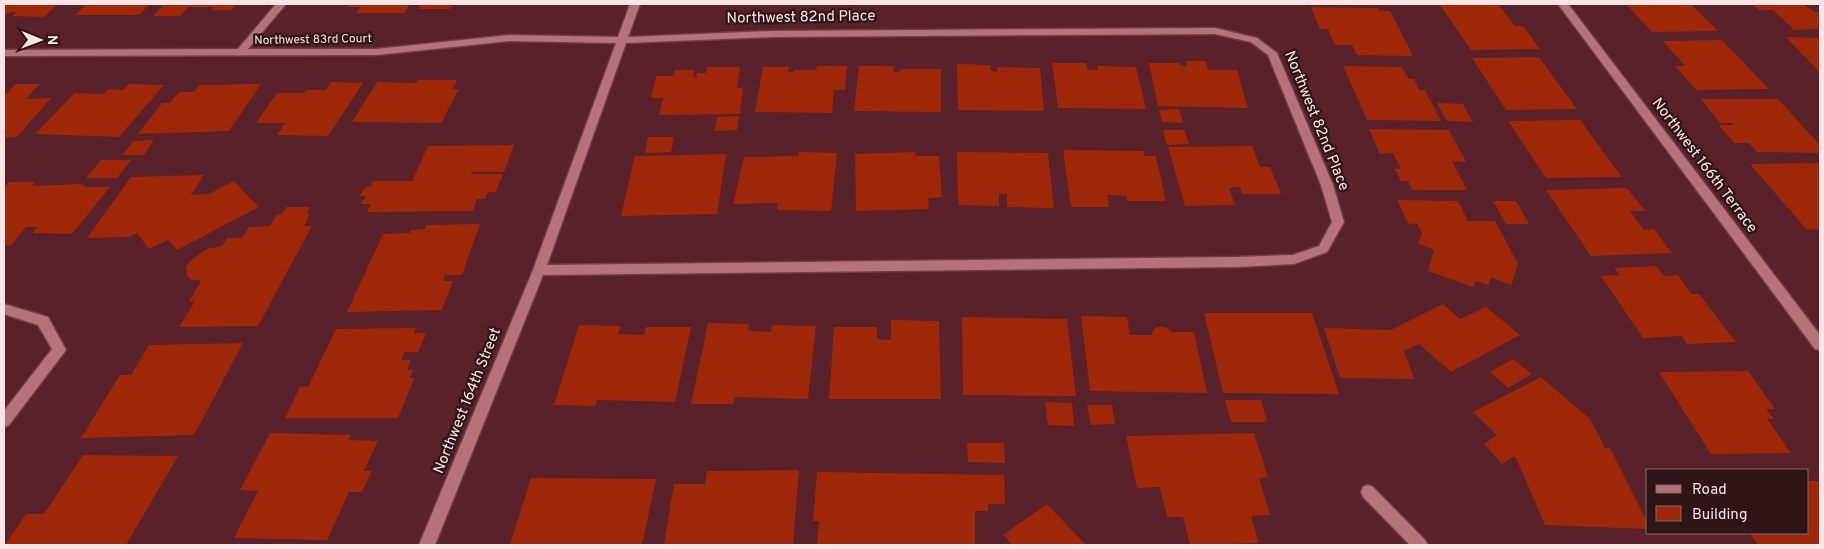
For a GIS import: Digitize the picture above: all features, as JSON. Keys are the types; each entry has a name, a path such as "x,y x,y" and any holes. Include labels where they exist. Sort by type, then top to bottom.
{"street":[{"path":"240,53 281,4"},
{"path":"539,270 635,4"},
{"name":"Northwest 166th Terrace","path":"1563,4 1820,346"},
{"name":"Northwest 82nd Place","path":"539,270 1246,262 1294,259 1323,250 1338,222 1327,185 1272,53 1254,40 1215,31 1149,30 773,34 621,40"},
{"name":"Northwest 83rd Court","path":"4,53 377,52 509,38 621,40"},
{"name":"Northwest 164th Street","path":"427,545 539,270"},
{"path":"4,309 43,321 59,350 4,421"},
{"path":"1368,492 1420,545"}],"building":[{"path":"4,4 58,4 44,17 12,16 17,12 11,12 4,16"},
{"path":"86,4 150,4 139,15 75,15"},
{"path":"164,4 237,4 232,10 211,10 214,7 188,7 180,16 153,16"},
{"path":"349,4 410,4 404,13 356,13 360,7 347,7"},
{"path":"421,4 453,4 450,9 418,9"},
{"path":"1498,4 1515,26 1523,26 1540,49 1471,50 1440,5"},
{"path":"1626,4 1691,4 1718,31 1652,32"},
{"path":"1752,4 1803,4 1815,12 1820,12 1820,29 1794,30 1773,10 1759,10"},
{"path":"1311,7 1378,8 1380,11 1390,11 1413,56 1357,55 1352,45 1335,45 1328,29 1320,29"},
{"path":"1786,37 1820,38 1820,73"},
{"path":"1722,40 1769,89 1696,90 1675,66 1685,66 1663,41"},
{"path":"1539,57 1577,109 1506,110 1472,58"},
{"path":"1186,61 1206,61 1208,70 1237,70 1248,108 1158,106 1149,63 1180,63 1181,66 1187,66"},
{"path":"1052,63 1086,63 1088,70 1098,70 1097,66 1136,67 1146,109 1058,108"},
{"path":"957,64 990,65 991,71 997,72 997,67 1040,68 1044,111 958,110"},
{"path":"817,66 847,66 845,90 834,90 832,113 755,112 763,67 789,67 788,72 794,72 794,70 816,70"},
{"path":"859,66 894,66 893,72 900,72 901,69 941,69 941,112 854,111"},
{"path":"1343,66 1402,67 1408,79 1414,79 1419,90 1425,90 1441,121 1367,120"},
{"path":"707,67 740,67 737,88 743,88 740,114 659,115 663,98 651,98 656,76 674,76 675,70 694,70 693,77 697,77 697,73 706,73"},
{"path":"418,80 457,80 452,89 459,89 441,123 352,122 377,82 416,83"},
{"path":"331,82 363,83 328,136 277,135 285,123 256,123 277,93 304,93 306,90 326,90"},
{"path":"15,84 40,84 26,99 51,98 17,137 4,138 4,93 8,93"},
{"path":"129,84 164,85 119,137 35,134 75,93 104,94 108,89 123,90"},
{"path":"261,84 229,131 138,134 162,103 170,103 179,92 194,92 199,85"},
{"path":"1701,99 1778,99 1820,145 1820,153 1757,152 1749,143 1734,143 1719,125 1734,125 1732,123 1720,123"},
{"path":"1437,103 1463,104 1473,122 1447,121"},
{"path":"1179,109 1183,123 1162,122 1159,110"},
{"path":"739,116 737,130 715,131 717,117"},
{"path":"1580,120 1622,177 1546,178 1508,121"},
{"path":"1369,129 1449,130 1466,162 1452,161 1467,190 1412,190 1408,181 1401,181 1395,169 1401,169 1393,153 1380,154"},
{"path":"1163,130 1184,130 1189,144 1167,145"},
{"path":"648,137 674,137 671,152 645,153"},
{"path":"154,140 144,155 123,155 133,141"},
{"path":"514,145 504,172 472,172 471,174 503,174 496,192 488,192 485,199 477,199 473,211 367,212 371,204 361,204 366,196 360,196 365,187 371,187 373,181 412,181 428,146"},
{"path":"1252,146 1260,167 1270,167 1281,194 1242,194 1240,187 1229,188 1235,205 1185,206 1168,147"},
{"path":"1063,150 1143,151 1145,156 1156,156 1166,201 1127,201 1126,196 1107,195 1109,207 1071,207"},
{"path":"799,152 837,153 831,211 777,210 778,203 733,204 744,157 798,156"},
{"path":"915,152 916,156 939,156 942,197 928,198 929,209 856,211 855,154"},
{"path":"957,152 1048,153 1054,208 1007,207 1007,194 999,194 999,206 958,205"},
{"path":"726,154 717,214 621,216 635,156"},
{"path":"101,160 131,160 117,178 86,178"},
{"path":"1820,163 1820,229 1807,230 1750,164"},
{"path":"204,175 191,195 209,194 234,181 259,207 177,250 168,240 149,249 137,233 129,237 87,238 131,177"},
{"path":"9,182 35,182 32,186 81,184 86,187 110,187 72,234 33,233 37,227 26,227 11,245 4,245 4,188"},
{"path":"1627,188 1645,211 1630,211 1644,230 1654,229 1672,253 1591,256 1546,190"},
{"path":"1397,200 1458,201 1468,221 1495,221 1518,264 1511,285 1491,277 1489,285 1476,281 1473,287 1428,271 1434,250 1418,243 1422,234 1417,223 1408,224"},
{"path":"1493,201 1516,201 1529,224 1506,224"},
{"path":"286,207 310,207 307,213 310,214 304,226 312,226 258,326 179,327 195,301 189,301 201,281 191,279 187,275 186,267 190,261 207,249 222,246 227,238 242,238 249,227 270,226 277,214 282,214"},
{"path":"480,224 462,275 445,275 443,281 453,281 442,310 347,312 383,234 410,233 411,230 425,229 426,225"},
{"path":"1656,266 1664,276 1678,275 1691,294 1699,294 1736,342 1687,344 1682,336 1643,338 1601,276 1620,275 1614,268"},
{"path":"1443,304 1460,319 1486,307 1520,335 1451,372 1419,344 1404,351 1414,379 1340,378 1324,328 1391,330"},
{"path":"1204,313 1312,313 1339,394 1223,393"},
{"path":"1081,316 1127,317 1130,335 1152,335 1153,330 1158,327 1165,327 1172,332 1194,332 1207,393 1090,391"},
{"path":"962,317 1067,319 1076,396 963,395"},
{"path":"891,320 939,321 941,399 829,399 834,327 877,327 877,339 891,340"},
{"path":"708,323 749,324 748,331 771,332 772,325 816,326 808,399 735,397 733,404 691,404"},
{"path":"579,325 621,326 618,334 644,335 646,327 691,327 675,402 597,400 595,406 554,405"},
{"path":"416,328 414,333 426,333 418,352 405,352 401,360 411,360 407,370 413,370 410,378 414,378 398,418 285,418 300,387 308,387 336,329"},
{"path":"243,343 194,435 81,438 120,375 131,375 149,345"},
{"path":"1513,359 1532,374 1508,388 1490,372"},
{"path":"1748,371 1775,409 1766,409 1774,419 1767,419 1791,453 1711,454 1659,372"},
{"path":"1541,377 1590,419 1605,448 1610,448 1646,520 1646,529 1545,525 1515,456 1502,464 1484,444 1497,435 1473,412"},
{"path":"1225,400 1261,400 1267,422 1231,422"},
{"path":"1045,402 1072,403 1074,426 1048,425"},
{"path":"1087,405 1112,405 1115,424 1091,425"},
{"path":"270,433 351,435 348,440 378,441 364,471 372,471 362,492 349,492 327,540 234,538 258,491 240,490"},
{"path":"1254,433 1268,477 1259,478 1270,515 1251,516 1259,543 1190,545 1183,517 1167,517 1160,487 1137,488 1126,436"},
{"path":"967,443 1004,443 1005,463 968,462"},
{"path":"83,455 178,456 126,545 5,545 26,514 44,514"},
{"path":"799,470 793,545 664,545 674,484 705,484 707,471"},
{"path":"817,472 1004,475 1005,504 988,504 988,511 975,511 975,545 817,545 819,521 813,521"},
{"path":"531,478 656,479 642,545 510,545"},
{"path":"1809,481 1818,481 1820,483 1820,545 1758,545 1751,534 1809,534"},
{"path":"1047,504 1086,545 1012,545 1003,535"}]}
